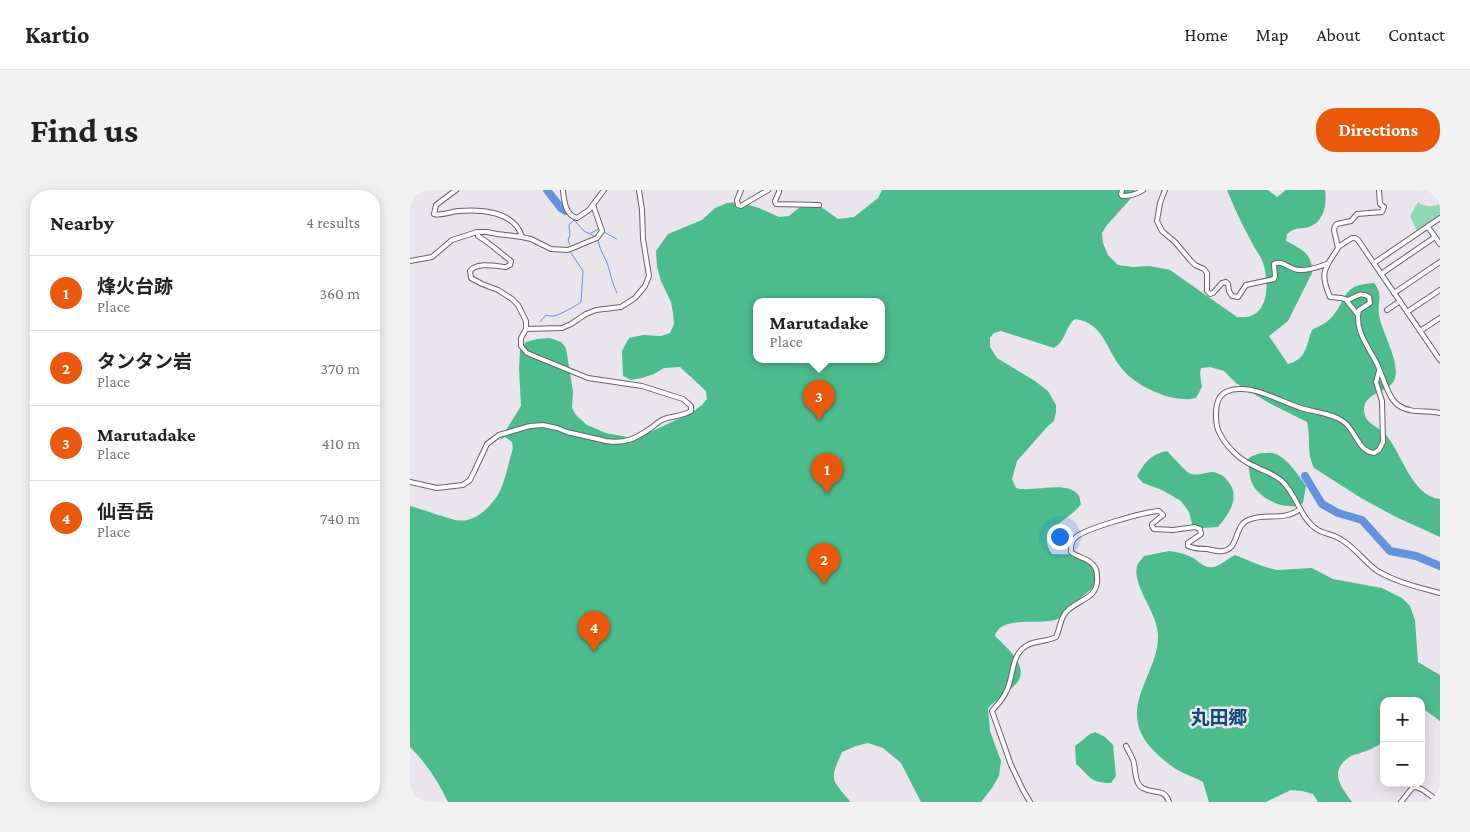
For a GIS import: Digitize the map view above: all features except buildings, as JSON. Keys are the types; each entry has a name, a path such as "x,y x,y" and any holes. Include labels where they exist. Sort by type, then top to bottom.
{"street":[{"path":"456,190 436,205 434,214 471,210 501,215 509,219 520,230 522,237"},
{"path":"563,190 566,207 574,218 583,215 604,190"},
{"path":"526,329 562,328 596,310 621,308 635,298 645,286 649,276 643,239 639,190"},
{"path":"740,190 737,200 738,205 741,206 768,190"},
{"path":"779,190 775,201 776,204 819,205"},
{"path":"1122,190 1120,191 1122,196 1131,196 1143,190"},
{"path":"1165,190 1157,221 1162,231 1175,242 1195,265 1204,269 1207,273 1207,291 1210,294 1226,282 1232,296 1238,296 1246,285 1274,279 1274,264 1279,261 1301,271 1327,264"},
{"path":"1338,247 1334,230 1335,226 1351,221 1357,214 1382,212 1384,208 1380,204 1379,190"},
{"path":"410,261 432,256 452,240 477,232 522,237 531,239 551,249 568,250 597,238 602,231 593,205"},
{"path":"1374,263 1440,218"},
{"path":"1428,227 1440,244"},
{"path":"410,482 437,488 464,485 470,480 487,444 499,435 530,426 543,425 606,441 626,442 664,420 691,410 691,406 683,399 634,384 588,378 527,353 521,346 521,338 526,329 526,321 512,299 498,290 471,278 470,272 476,266 506,267 510,265 511,261 492,248 478,236 477,232"},
{"path":"1381,274 1435,237"},
{"path":"1358,315 1346,300 1330,297 1325,285 1324,274 1327,264 1338,247 1355,238 1440,360"},
{"path":"1394,293 1440,262"},
{"path":"1407,312 1440,290"},
{"path":"1346,300 1354,298 1360,293 1369,297 1370,303 1359,310 1359,324 1365,344 1377,364 1390,394 1398,405 1416,411 1440,413"},
{"path":"1387,310 1400,301"},
{"path":"1420,331 1440,318"},
{"path":"1434,351 1440,347"},
{"path":"1380,371 1376,382 1382,401 1383,442 1379,450 1374,453 1365,450 1350,427 1336,418 1245,389 1230,390 1224,393 1218,400 1216,407 1218,432 1245,461 1268,471 1284,482 1300,509 1318,531 1339,538 1350,545 1375,569 1396,580 1440,593"},
{"path":"1030,802 1011,765 992,711 1006,692 1012,668 1020,651 1032,643 1051,640 1056,637 1064,614 1091,595 1096,589 1098,584 1095,567 1090,562 1071,552 1072,542 1075,538 1086,531 1159,511 1164,515 1152,524 1154,529 1173,530 1196,527 1200,529 1201,534 1188,543 1188,546 1195,549 1224,551 1234,542 1240,525 1247,520 1290,516 1300,509"},
{"path":"1126,746 1133,760 1137,782 1140,787 1150,792 1162,792 1166,795 1169,802"},
{"path":"1401,802 1415,786 1421,788 1432,798 1440,802"}],"green space":[{"path":"882,190 1134,190 1134,195 1102,233 1103,243 1108,255 1118,265 1133,267 1150,266 1170,270 1237,317 1249,317 1258,311 1265,300 1264,266 1227,190 1268,190 1277,197 1286,190 1325,190 1325,207 1318,221 1314,225 1295,229 1287,234 1286,241 1302,250 1311,261 1312,273 1288,321 1269,336 1288,364 1294,362 1305,351 1312,330 1330,319 1351,289 1363,284 1374,283 1379,291 1379,315 1393,355 1396,371 1393,383 1373,395 1365,403 1366,418 1382,431 1391,442 1414,482 1430,496 1440,499 1440,537 1396,517 1361,498 1314,468 1309,451 1307,422 1269,403 1236,383 1224,371 1210,367 1201,368 1202,387 1196,398 1178,399 1157,393 1129,376 1117,363 1099,332 1085,322 1075,319 1061,342 1054,348 1001,331 994,333 990,338 990,347 997,358 1048,391 1056,405 1054,421 1017,461 1012,479 1016,488 1067,488 1079,496 1081,504 1050,532 1047,538 1048,546 1052,554 1085,556 1092,560 1099,572 1099,583 1058,619 1012,623 998,629 995,636 1011,652 1021,672 1020,679 1015,685 988,708 990,731 1001,761 999,776 981,802 921,802 901,763 883,748 868,743 842,752 835,768 835,782 850,802 448,802 431,773 410,747 410,506 462,521 481,514 495,499 503,483 513,448 512,442 505,437 500,440 521,406 520,350 526,342 550,338 561,342 566,348 573,392 572,408 576,415 587,425 606,433 627,437 642,436 691,413 702,405 707,399 706,391 680,367 664,368 654,374 631,380 623,376 622,351 629,338 643,335 661,336 670,333 674,324 671,302 657,267 656,251 668,234 702,220 715,208 727,203 739,202 779,217 789,216 806,202 817,204 838,219 854,217 878,198"},
{"path":"1418,202 1429,206 1440,203 1440,215 1417,231 1410,216"},
{"path":"1167,451 1189,473 1195,475 1210,472 1217,473 1223,476 1231,485 1234,498 1227,516 1218,527 1201,528 1192,524 1189,512 1181,501 1162,490 1143,483 1137,476 1149,459 1156,454"},
{"path":"1261,453 1276,454 1293,468 1306,486 1303,503 1297,506 1290,506 1274,503 1256,489 1250,477 1248,459"},
{"path":"1169,551 1192,557 1204,565 1214,567 1235,555 1277,570 1312,568 1333,579 1382,588 1402,598 1410,606 1415,620 1418,662 1440,675 1440,721 1425,710 1425,697 1380,697 1380,744 1351,756 1340,767 1338,773 1340,784 1352,802 1318,802 1313,794 1291,790 1266,802 1209,802 1203,782 1179,771 1162,759 1145,741 1138,724 1139,698 1157,648 1158,635 1154,617 1141,590 1136,574 1137,566 1144,556"},
{"path":"1095,732 1105,737 1113,745 1116,776 1111,783 1095,780 1076,764 1075,746"}],"waterway":[{"path":"547,190 561,208 566,211"},
{"path":"574,220 584,231 594,236"},
{"path":"570,245 568,240 570,235 569,225 574,220"},
{"path":"591,233 599,229"},
{"path":"604,232 617,239"},
{"path":"598,241 617,293"},
{"path":"540,322 546,315 556,315 581,302 583,271 571,253"},
{"path":"1305,476 1322,504 1338,513 1362,520 1390,551 1416,556 1440,566"}],"place":[{"name":"Marutadake","path":"819,421"},
{"name":"烽火台跡","path":"827,494"},
{"name":"タンタン岩","path":"824,584"},
{"name":"仙吾岳","path":"594,652"}],"district":[{"name":"丸田郷","path":"1219,717"}]}
